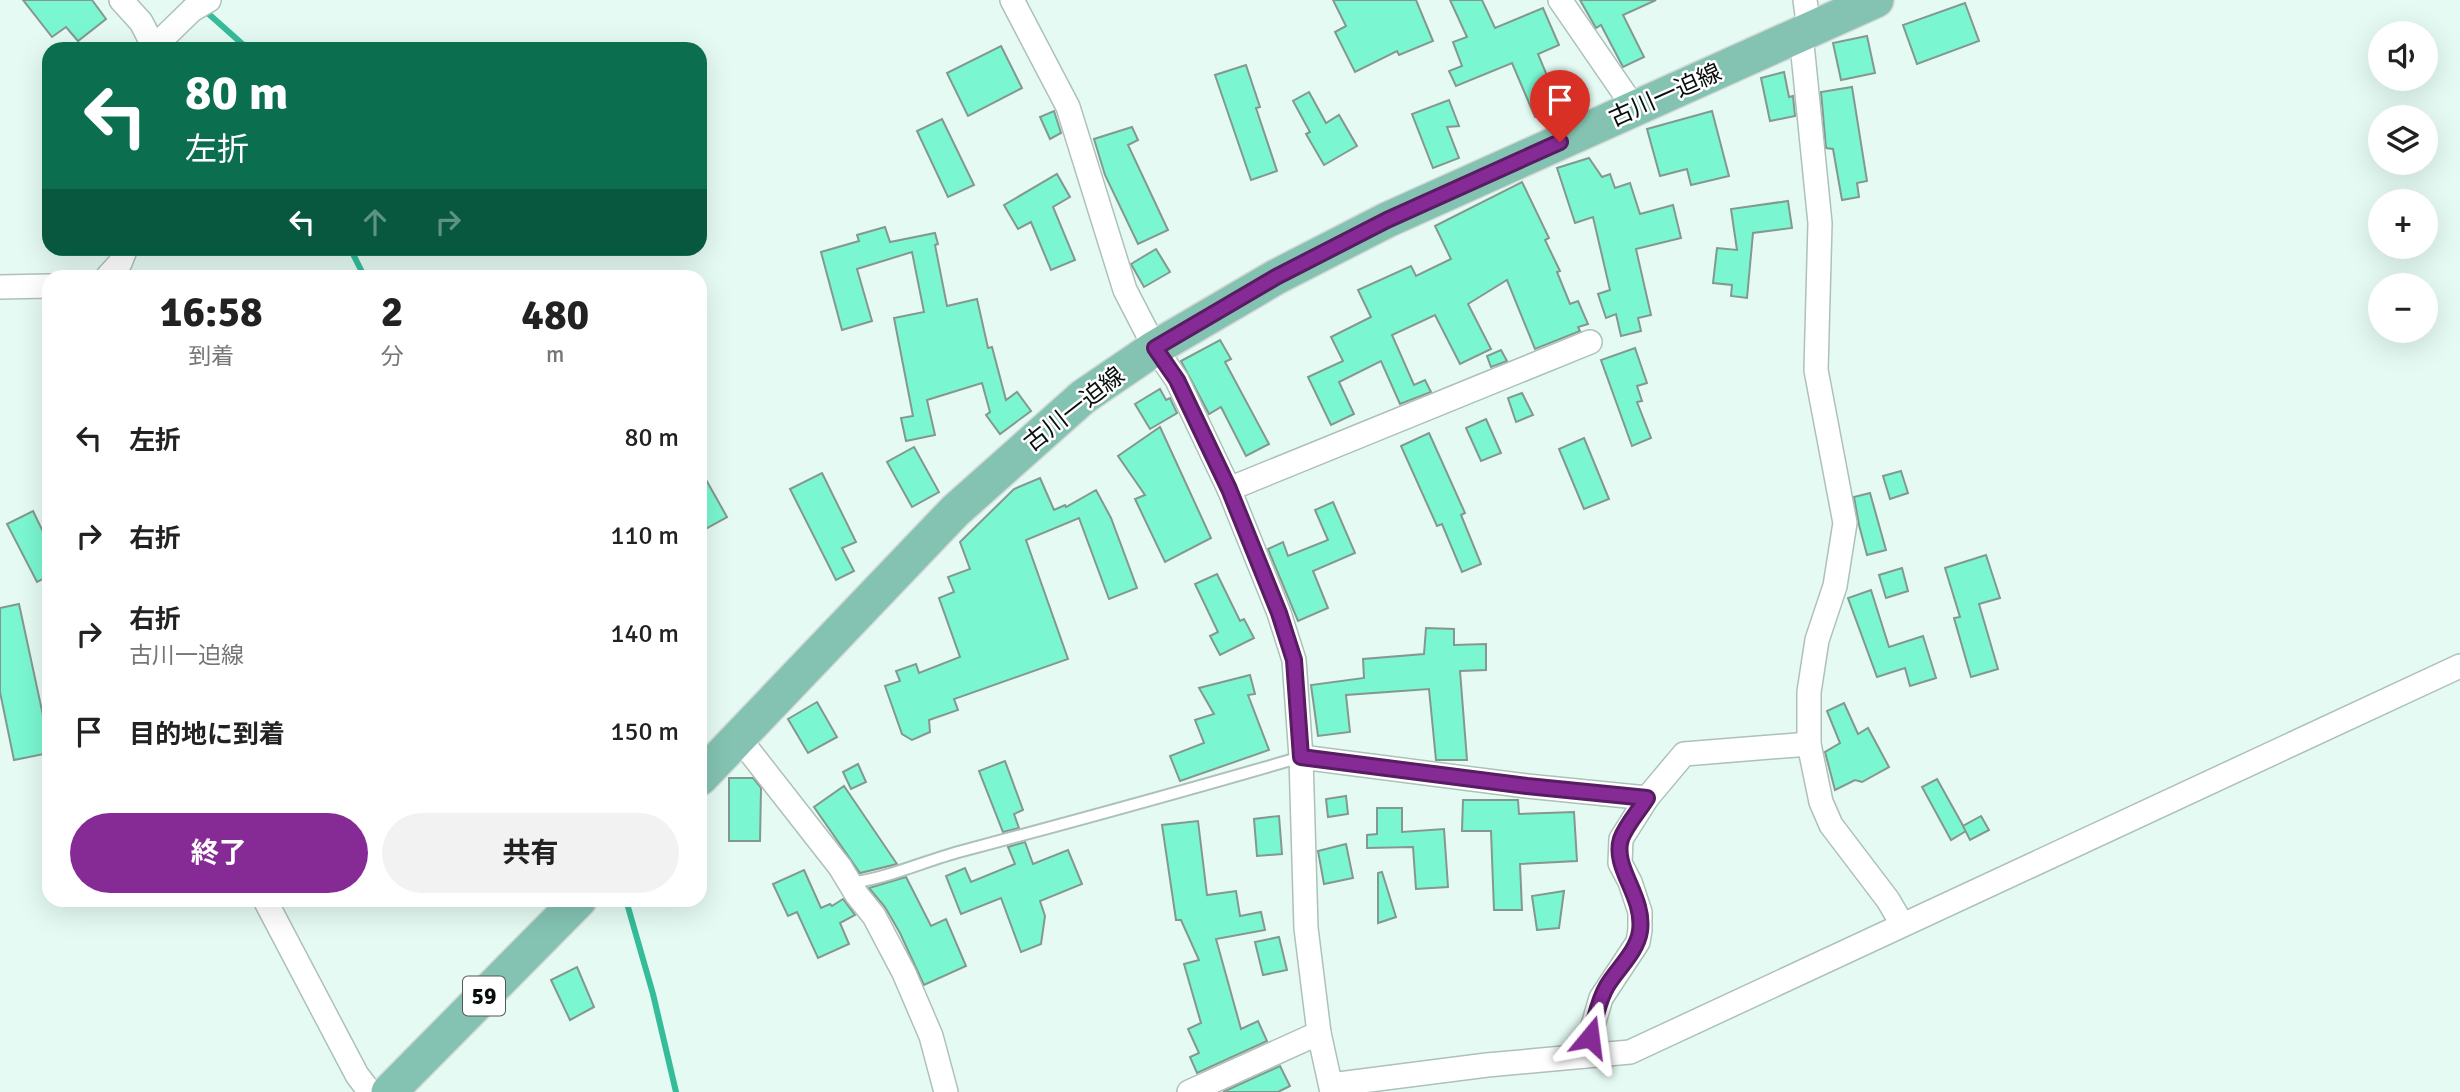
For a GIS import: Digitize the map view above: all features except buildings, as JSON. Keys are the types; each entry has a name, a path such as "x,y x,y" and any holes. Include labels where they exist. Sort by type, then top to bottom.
{"main road":[{"name":"古川一迫線","path":"707,771 956,511 1083,397 1155,348 1276,277 1387,220 1635,109 1805,21 1876,0"},
{"name":"59","path":"389,1092 572,907"}],"street":[{"path":"121,0 141,22 152,42"},
{"path":"1012,0 1068,107 1125,290 1155,348 1177,380 1229,489 1279,613 1294,660 1301,757 1306,928 1319,1034 1332,1088 1487,1065 1630,1052 2460,666"},
{"path":"1560,0 1635,109"},
{"path":"161,42 201,5"},
{"path":"1805,21 1820,223 1816,370 1845,523 1835,586 1818,640 1809,692 1809,744 1821,802 1831,825 1888,900 1902,924"},
{"path":"0,287 42,286"},
{"path":"1229,489 1590,342"},
{"path":"739,738 840,867 874,916 904,973 931,1036 946,1092"},
{"path":"1584,1056 1601,998 1638,942 1640,912 1620,863 1621,839 1647,798 1684,754 1809,744"},
{"path":"1301,757 1527,786 1647,798"},
{"path":"269,907 357,1075 370,1092"},
{"path":"1189,1092 1319,1034"}],"lane":[{"path":"850,883 871,881 958,852 1301,757"}],"waterway":[{"path":"202,8 240,42"},
{"path":"354,256 361,270"},
{"path":"628,907 653,994 676,1092"}],"route":[{"path":"1560,142 1387,220 1276,277 1155,348 1177,380 1229,489 1279,613 1294,660 1301,757 1527,786 1647,798 1621,839 1620,863 1640,912 1638,942 1607,986 1590,1037"}]}
